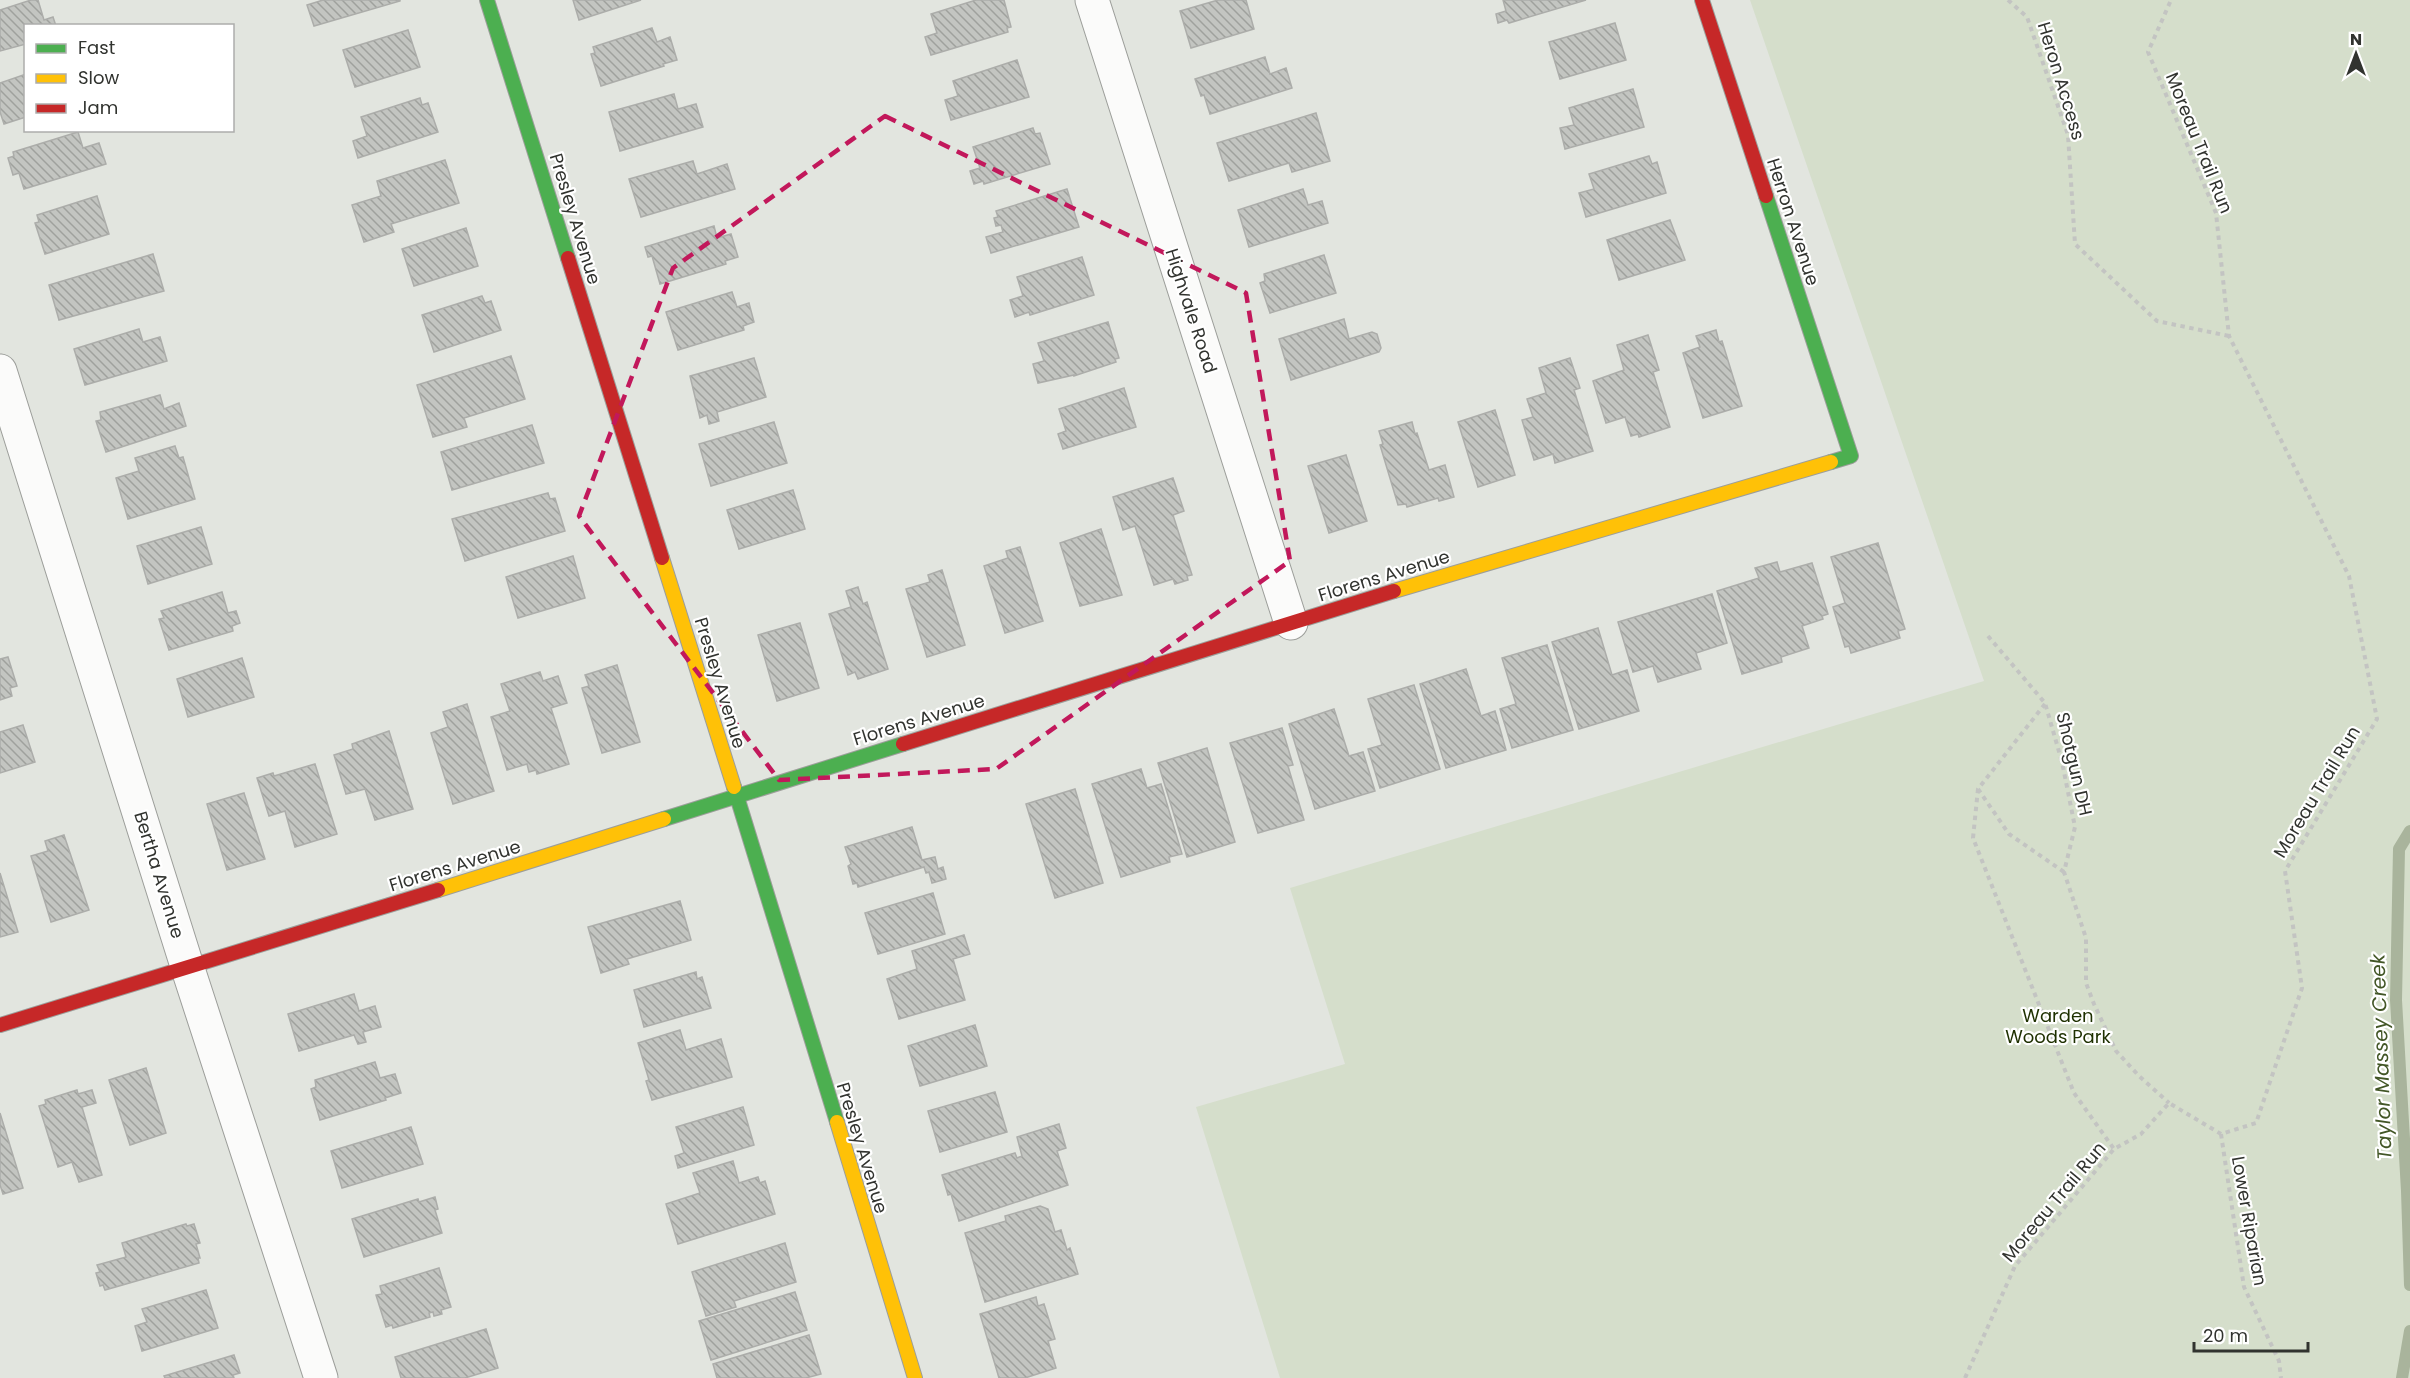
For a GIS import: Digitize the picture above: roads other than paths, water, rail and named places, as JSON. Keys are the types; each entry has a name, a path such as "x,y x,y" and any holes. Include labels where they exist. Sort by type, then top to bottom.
{"street":[{"name":"Presley Avenue","path":"487,0 915,1378"},
{"name":"Highvale Road","path":"1092,0 1291,622"},
{"name":"Herron Avenue","path":"1702,0 1851,456"},
{"name":"Bertha Avenue","path":"0,371 188,969 321,1378"},
{"name":"Florens Avenue","path":"0,1025 188,969 1291,622 1851,456"}],"waterway":[{"name":"Taylor Massey Creek","path":"2410,831 2399,849 2396,1000 2410,1285"},
{"name":"Taylor Massey Creek","path":"2402,1378 2410,1331"}],"park label":[{"name":"Warden Woods Park","path":"2058,1026"}]}
